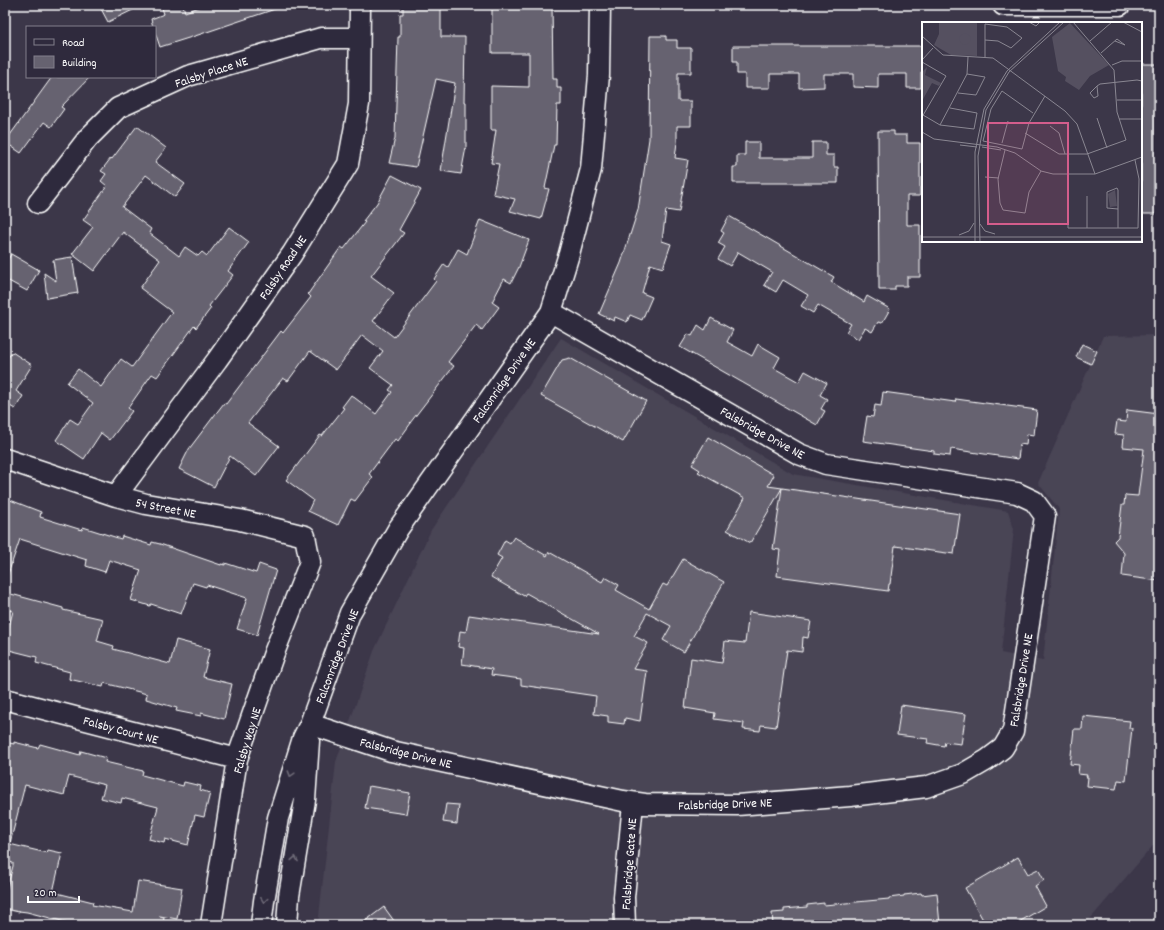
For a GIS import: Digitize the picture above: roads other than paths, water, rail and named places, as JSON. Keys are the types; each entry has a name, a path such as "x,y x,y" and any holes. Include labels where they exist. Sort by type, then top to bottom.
{"street":[{"name":"Falsby Road NE","path":"116,496 217,360 292,254 348,164 359,104 360,5"},
{"name":"Falconridge Drive NE","path":"261,925 278,818 303,738 310,724 350,613 398,529 551,312 570,254 591,169 599,75 600,5"},
{"path":"1004,5 1120,5"},
{"name":"Falsby Place NE","path":"38,203 88,138 118,108 188,76 277,50 321,38 360,38"},
{"name":"Falsbridge Drive NE","path":"310,724 391,751 632,803 737,805 850,796 926,787 963,774 987,760 1003,748 1013,731 1045,516 1034,501 1017,492 826,464 799,454 551,312"},
{"name":"54 Street NE","path":"5,459 116,496 146,504 240,520 305,536 310,562"},
{"name":"Falsby Way NE","path":"211,925 237,759 274,653 310,562"},
{"name":"Falsby Court NE","path":"5,698 237,759"},
{"name":"Falconridge Drive NE","path":"287,925 288,896 306,800 310,724"},
{"name":"Falsbridge Gate NE","path":"625,925 624,897 632,803"}]}
